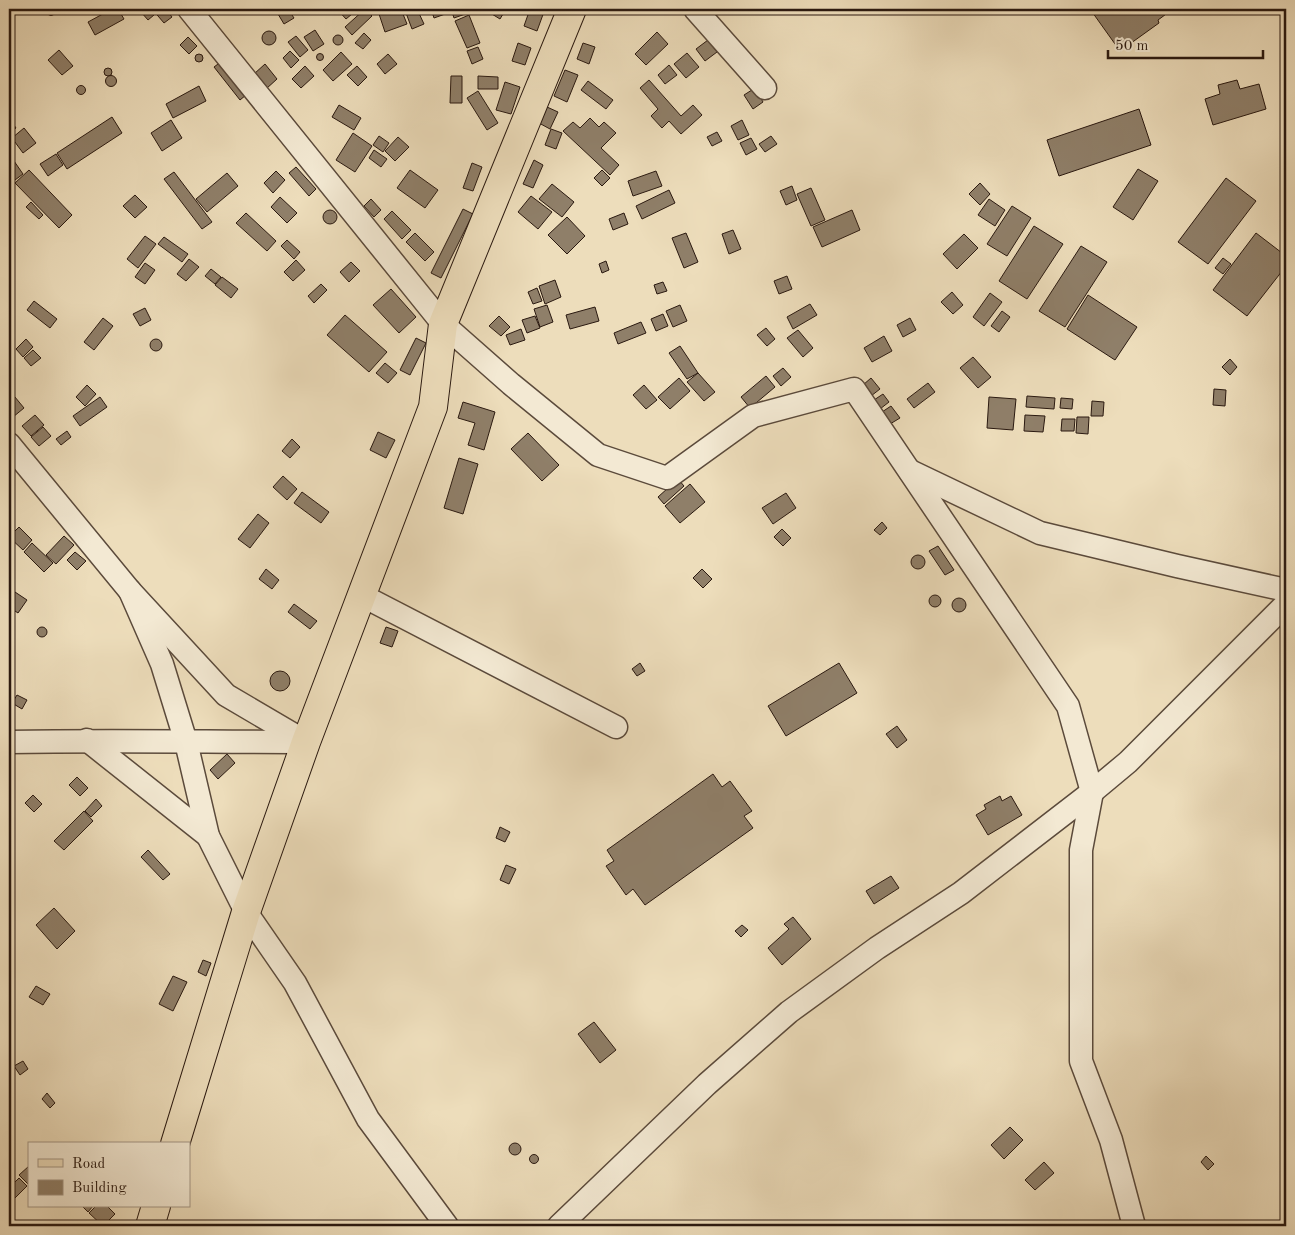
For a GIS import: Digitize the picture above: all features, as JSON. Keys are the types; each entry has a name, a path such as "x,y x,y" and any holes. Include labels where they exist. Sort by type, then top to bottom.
{"main road":[{"path":"176,1142 246,912 306,742 433,407 443,324 572,9"},
{"path":"150,1226 155,1208"}],"street":[{"path":"189,9 443,324 598,455 667,478 753,416 854,389 1068,706 1092,792 1081,850 1081,1060 1112,1140 1134,1226"},
{"path":"696,9 765,88"},
{"path":"9,444 130,591 226,695 306,742"},
{"path":"909,470 1040,532 1286,590"},
{"path":"130,591 162,664 186,742 208,836 246,912 295,983 368,1120 447,1226"},
{"path":"361,596 616,727"},
{"path":"559,1226 707,1084 789,1012 877,948 961,893 1128,762 1286,604"},
{"path":"9,742 87,740 306,742"},
{"path":"87,740 208,836"}],"building":[{"path":"51,8 55,12 51,16 47,12"},
{"path":"112,9 118,9 124,19 95,35 88,22"},
{"path":"144,9 149,9 154,15 148,20 141,12"},
{"path":"152,9 166,9 172,17 164,23"},
{"path":"275,9 288,9 294,18 284,24"},
{"path":"337,9 358,9 346,19"},
{"path":"365,9 372,16 352,35 345,27"},
{"path":"394,9 401,9 407,24 385,32 379,14"},
{"path":"417,9 424,24 412,29 406,13"},
{"path":"431,9 447,9 448,13 434,18"},
{"path":"451,9 469,9 471,12 454,18"},
{"path":"488,9 506,9 500,19 487,11"},
{"path":"530,9 545,9 537,31 524,26"},
{"path":"723,9 734,9 728,14"},
{"path":"1090,9 1173,9 1158,20 1159,23 1120,51"},
{"path":"469,15 480,43 467,48 455,21"},
{"path":"315,30 324,44 313,51 304,37"},
{"path":"269,31 274,33 276,38 274,43 269,45 264,43 262,38 264,33"},
{"path":"657,32 668,44 646,65 635,54"},
{"path":"364,33 371,40 363,49 355,43"},
{"path":"336,35 340,35 343,40 342,44 336,45 333,42 333,38"},
{"path":"296,36 308,50 300,57 288,42"},
{"path":"188,37 197,46 189,54 180,45"},
{"path":"708,40 717,52 705,61 696,49"},
{"path":"518,43 531,48 525,65 512,61"},
{"path":"583,43 595,47 589,64 577,59"},
{"path":"478,47 483,59 472,64 467,51"},
{"path":"59,50 73,66 62,75 48,60"},
{"path":"290,51 299,60 291,68 283,58"},
{"path":"341,52 352,64 333,81 323,70"},
{"path":"687,53 699,67 686,78 674,64"},
{"path":"199,54 203,58 199,62 195,58"},
{"path":"320,54 323,57 320,60 317,57"},
{"path":"388,54 397,64 385,74 377,64"},
{"path":"226,58 252,90 240,100 214,67"},
{"path":"265,64 277,79 266,89 254,74"},
{"path":"669,65 677,75 665,84 658,75"},
{"path":"305,66 314,76 301,88 292,79"},
{"path":"357,66 367,77 358,86 347,75"},
{"path":"108,68 112,72 108,76 104,72"},
{"path":"565,70 578,75 567,102 554,96"},
{"path":"111,75 117,81 111,87 105,81"},
{"path":"451,76 462,76 462,103 450,103"},
{"path":"478,76 498,77 498,89 478,89"},
{"path":"649,80 681,116 693,105 702,115 681,134 669,121 662,128 651,116 658,109 640,88"},
{"path":"1237,80 1240,89 1259,84 1266,109 1213,125 1205,99 1220,94 1218,85"},
{"path":"588,81 613,100 606,109 581,90"},
{"path":"505,82 520,87 511,114 496,110"},
{"path":"81,85 86,90 81,95 76,90"},
{"path":"199,86 206,101 173,118 166,104"},
{"path":"755,88 763,102 753,109 744,95"},
{"path":"478,91 498,123 487,130 467,98"},
{"path":"339,105 361,118 354,130 332,117"},
{"path":"547,107 558,112 550,129 539,123"},
{"path":"1139,109 1151,145 1059,176 1047,140"},
{"path":"112,117 122,133 67,169 57,153"},
{"path":"9,118 16,128 9,133"},
{"path":"590,118 599,127 604,122 616,133 601,148 619,165 610,175 563,131 573,122 580,128"},
{"path":"171,120 182,138 162,151 151,133"},
{"path":"742,120 749,135 738,140 731,126"},
{"path":"24,128 36,143 23,153 12,138"},
{"path":"551,129 562,133 556,149 545,145"},
{"path":"717,132 722,141 712,146 707,137"},
{"path":"353,133 372,146 355,172 336,160"},
{"path":"379,136 389,143 383,152 373,145"},
{"path":"771,136 777,144 765,152 759,144"},
{"path":"398,137 409,147 395,161 385,151"},
{"path":"751,138 757,149 746,155 740,143"},
{"path":"374,150 387,159 381,167 369,158"},
{"path":"56,154 63,165 48,176 40,164"},
{"path":"534,160 543,165 533,188 523,184"},
{"path":"14,161 23,174 15,180 9,171 9,164"},
{"path":"472,163 482,167 473,191 463,188"},
{"path":"296,167 316,189 309,196 289,173"},
{"path":"1138,169 1158,181 1133,220 1113,207"},
{"path":"29,170 72,215 59,228 15,183"},
{"path":"410,170 438,190 425,208 397,188"},
{"path":"602,170 610,178 602,186 594,178"},
{"path":"276,171 285,180 273,193 264,183"},
{"path":"656,171 662,186 633,196 628,181"},
{"path":"174,172 212,222 202,229 164,179"},
{"path":"227,173 238,186 207,212 196,199"},
{"path":"1226,178 1256,201 1208,264 1178,242"},
{"path":"980,183 990,194 980,205 969,194"},
{"path":"552,184 574,202 562,217 539,199"},
{"path":"792,186 797,200 786,205 780,191"},
{"path":"811,188 825,220 811,226 797,194"},
{"path":"669,190 675,203 642,219 636,206"},
{"path":"135,195 147,207 135,218 123,206"},
{"path":"531,196 552,212 538,229 518,212"},
{"path":"280,197 297,213 287,223 271,207"},
{"path":"371,199 381,210 374,217 364,206"},
{"path":"989,199 1005,210 995,226 978,215"},
{"path":"31,202 43,215 39,219 26,207"},
{"path":"1012,206 1031,218 1007,256 987,244"},
{"path":"463,209 473,214 441,278 431,273"},
{"path":"327,210 333,210 337,217 333,224 327,224 323,220 323,214"},
{"path":"852,210 860,230 822,247 813,227"},
{"path":"392,211 411,230 402,239 384,219"},
{"path":"246,213 276,241 267,251 236,223"},
{"path":"624,213 628,224 613,230 609,219"},
{"path":"567,217 585,236 567,254 548,235"},
{"path":"1034,226 1063,244 1027,299 999,281"},
{"path":"733,230 741,249 729,254 722,234"},
{"path":"415,233 434,252 425,261 406,242"},
{"path":"686,233 698,262 684,268 672,238"},
{"path":"1256,233 1286,256 1286,266 1247,316 1213,290"},
{"path":"964,234 978,248 957,269 943,254"},
{"path":"145,236 156,244 138,268 127,259"},
{"path":"164,237 188,254 182,262 158,244"},
{"path":"287,240 300,252 294,259 281,246"},
{"path":"1081,246 1107,262 1065,327 1039,311"},
{"path":"1223,258 1231,264 1223,274 1215,268"},
{"path":"189,259 199,267 186,281 177,274"},
{"path":"296,260 305,270 293,281 284,272"},
{"path":"606,261 609,270 602,273 599,264"},
{"path":"351,262 360,271 349,282 340,272"},
{"path":"145,263 155,270 145,284 135,277"},
{"path":"211,269 221,277 215,284 205,276"},
{"path":"787,276 792,289 779,294 774,281"},
{"path":"222,277 238,289 231,298 215,285"},
{"path":"555,280 561,297 545,304 539,286"},
{"path":"663,282 667,291 657,294 654,285"},
{"path":"321,284 327,290 314,303 308,296"},
{"path":"537,288 542,301 533,304 528,292"},
{"path":"391,289 416,317 399,333 373,305"},
{"path":"952,292 963,305 953,314 941,302"},
{"path":"990,293 1002,302 984,326 973,317"},
{"path":"1088,295 1137,327 1115,360 1067,329"},
{"path":"34,301 57,319 50,328 27,310"},
{"path":"810,304 817,315 793,329 787,317"},
{"path":"547,305 553,322 540,327 534,309"},
{"path":"680,305 687,321 673,327 666,311"},
{"path":"595,307 599,321 570,329 566,315"},
{"path":"145,308 151,320 140,326 133,314"},
{"path":"1002,311 1010,317 999,332 991,326"},
{"path":"663,314 668,326 656,331 651,319"},
{"path":"345,315 387,352 369,372 327,335"},
{"path":"499,316 510,327 501,336 489,326"},
{"path":"535,316 540,328 527,333 522,320"},
{"path":"103,318 113,326 94,350 84,342"},
{"path":"910,318 916,330 903,337 897,325"},
{"path":"641,322 646,333 618,344 614,333"},
{"path":"766,328 775,339 767,346 757,335"},
{"path":"521,329 525,340 510,345 506,335"},
{"path":"798,330 813,348 803,357 787,338"},
{"path":"884,336 892,351 872,362 864,348"},
{"path":"416,338 426,343 410,375 400,370"},
{"path":"26,339 33,347 23,357 16,349"},
{"path":"154,339 158,339 162,345 158,351 154,351 150,347 150,343"},
{"path":"680,346 698,373 687,379 669,353"},
{"path":"33,350 41,358 31,366 24,358"},
{"path":"973,357 991,377 978,388 960,368"},
{"path":"1230,359 1237,367 1230,375 1222,367"},
{"path":"385,363 397,373 388,383 376,373"},
{"path":"783,368 791,377 781,386 773,376"},
{"path":"698,373 715,392 704,401 687,382"},
{"path":"766,376 775,387 750,408 741,397"},
{"path":"679,378 690,391 670,409 658,397"},
{"path":"871,378 880,389 871,396 863,385"},
{"path":"928,383 935,392 914,408 907,399"},
{"path":"87,385 96,394 85,406 76,397"},
{"path":"644,385 657,400 646,409 633,395"},
{"path":"1214,389 1226,390 1225,406 1213,405"},
{"path":"10,391 24,408 13,417 9,412"},
{"path":"883,394 889,402 880,409 874,400"},
{"path":"1027,396 1055,398 1054,409 1026,407"},
{"path":"100,397 107,407 80,426 73,416"},
{"path":"989,397 1016,399 1013,430 987,428"},
{"path":"1061,398 1073,399 1072,409 1060,408"},
{"path":"1092,401 1104,402 1103,416 1091,416"},
{"path":"463,402 495,412 484,450 468,445 475,423 458,418"},
{"path":"891,406 900,418 890,424 882,412"},
{"path":"35,415 44,425 31,436 22,426"},
{"path":"1025,415 1045,416 1043,432 1024,431"},
{"path":"1077,417 1089,417 1088,434 1076,433"},
{"path":"1062,419 1075,419 1074,431 1061,431"},
{"path":"43,427 51,436 39,446 31,437"},
{"path":"67,431 71,437 61,445 56,439"},
{"path":"378,432 395,440 386,458 370,450"},
{"path":"528,433 559,465 542,481 511,449"},
{"path":"292,439 300,447 290,458 282,451"},
{"path":"459,458 478,464 463,514 444,508"},
{"path":"283,476 297,489 287,500 273,487"},
{"path":"678,479 684,486 664,504 658,497"},
{"path":"690,484 705,502 680,523 665,506"},
{"path":"302,492 329,512 321,523 294,503"},
{"path":"786,493 796,508 773,524 762,508"},
{"path":"258,514 269,523 250,548 238,539"},
{"path":"882,522 887,528 880,535 874,530"},
{"path":"19,527 32,540 23,550 9,537"},
{"path":"782,529 791,538 783,546 774,537"},
{"path":"64,536 74,545 56,564 46,555"},
{"path":"32,543 53,563 44,572 24,552"},
{"path":"938,546 954,570 945,575 929,551"},
{"path":"75,552 86,561 77,570 67,560"},
{"path":"918,555 923,557 925,562 923,567 918,569 913,567 911,562 913,557"},
{"path":"266,569 279,580 272,589 259,579"},
{"path":"702,569 712,579 703,588 693,578"},
{"path":"15,592 27,600 18,613 9,607 9,602"},
{"path":"933,595 937,595 941,601 937,607 933,607 929,603 929,599"},
{"path":"956,598 962,598 966,605 962,612 956,612 952,608 952,602"},
{"path":"294,604 317,621 310,629 288,612"},
{"path":"42,627 47,632 42,637 37,632"},
{"path":"386,627 398,631 392,647 380,643"},
{"path":"640,663 645,671 637,676 632,669"},
{"path":"839,663 857,693 786,736 768,706"},
{"path":"280,671 287,674 290,681 287,688 280,691 273,688 270,681 273,674"},
{"path":"17,695 27,700 22,709 12,703"},
{"path":"897,726 907,740 897,748 886,734"},
{"path":"227,754 235,763 218,779 210,770"},
{"path":"713,774 722,787 730,781 752,811 744,816 753,828 645,905 633,889 626,895 606,866 614,861 607,850"},
{"path":"77,777 88,788 80,796 69,785"},
{"path":"33,795 42,804 34,812 25,803"},
{"path":"1000,796 1002,801 1011,796 1022,815 988,835 976,815 986,809 984,805"},
{"path":"96,799 102,806 91,817 85,811"},
{"path":"84,811 93,821 64,850 54,841"},
{"path":"500,827 510,832 505,842 496,838"},
{"path":"148,850 170,874 163,880 141,857"},
{"path":"506,865 516,869 509,884 500,880"},
{"path":"891,876 899,888 874,904 866,891"},
{"path":"54,908 75,931 57,949 36,925"},
{"path":"793,917 811,939 782,965 768,948 789,929 784,924"},
{"path":"742,925 748,930 741,937 735,931"},
{"path":"203,960 211,963 206,976 198,972"},
{"path":"173,976 187,982 173,1011 159,1004"},
{"path":"36,986 50,994 43,1005 29,997"},
{"path":"594,1022 616,1050 600,1063 578,1034"},
{"path":"23,1061 28,1069 20,1075 14,1066"},
{"path":"47,1093 55,1103 50,1108 42,1099"},
{"path":"1010,1127 1023,1140 1004,1159 991,1145"},
{"path":"513,1143 517,1143 521,1149 517,1155 513,1155 509,1151 509,1147"},
{"path":"534,1154 539,1159 534,1164 529,1159"},
{"path":"1206,1156 1214,1164 1208,1170 1201,1162"},
{"path":"1044,1162 1054,1173 1035,1190 1025,1180"},
{"path":"28,1167 28,1184 19,1175"},
{"path":"19,1178 27,1186 12,1201 9,1198 9,1188"},
{"path":"94,1208 109,1208 115,1214 103,1226 89,1213"}]}
